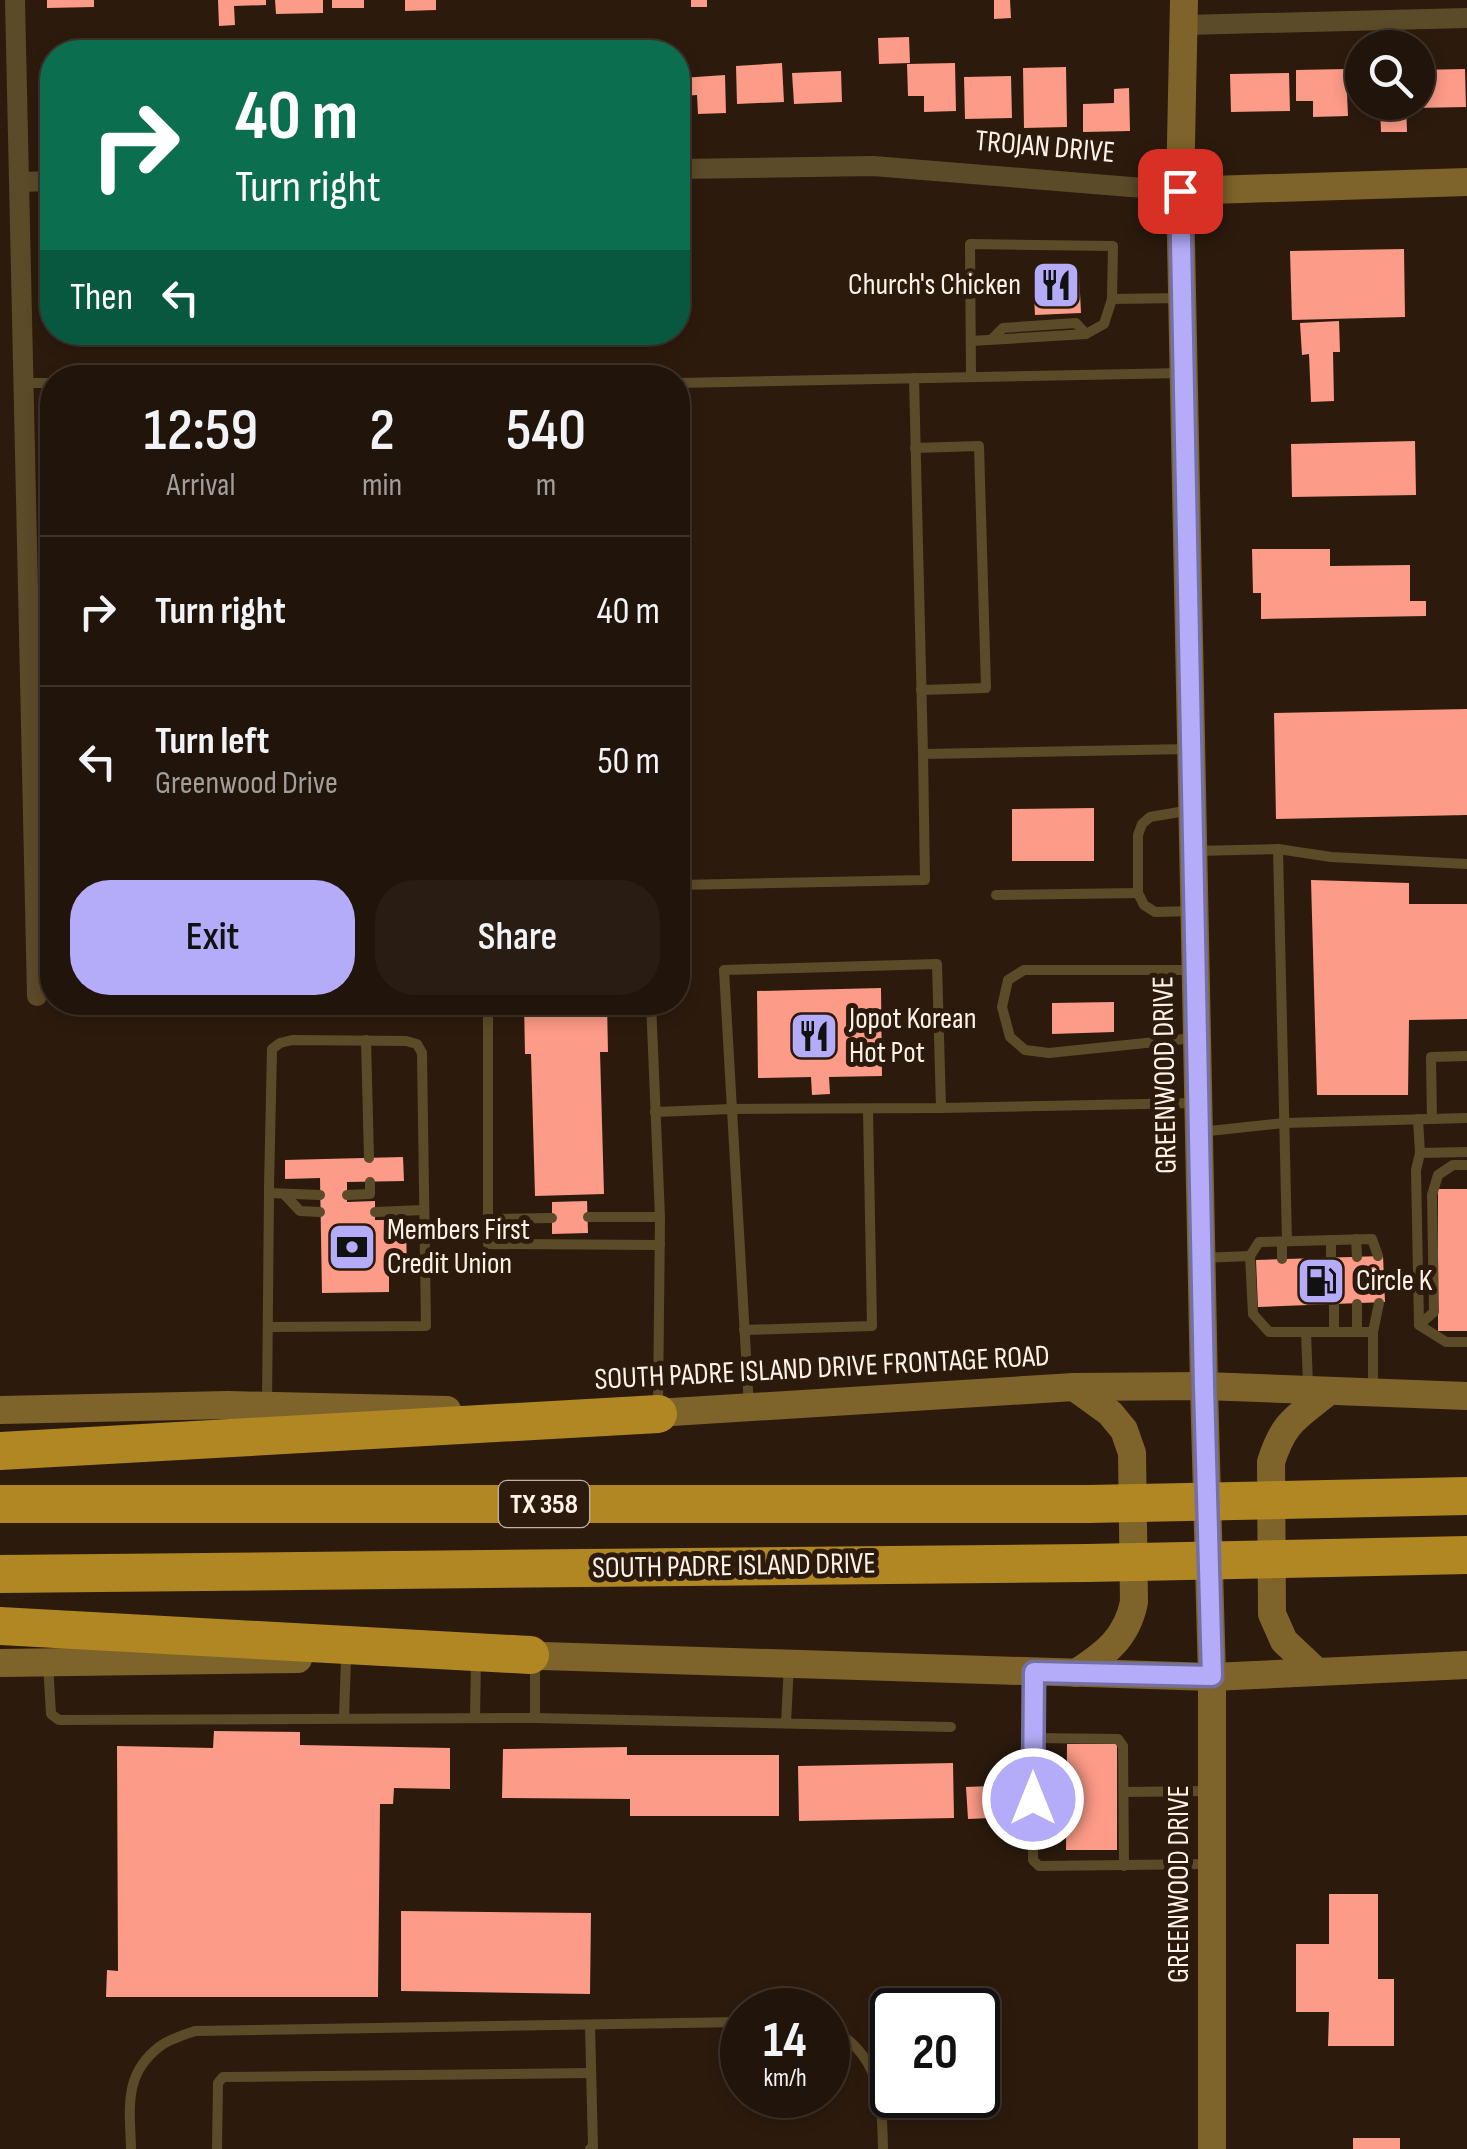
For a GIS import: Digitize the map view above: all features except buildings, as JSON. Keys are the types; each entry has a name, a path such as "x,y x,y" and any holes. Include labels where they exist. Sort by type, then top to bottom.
{"highway":[{"path":"0,1451 658,1414"},
{"name":"SOUTH PADRE ISLAND DRIVE","path":"0,1504 1088,1504 1467,1496"},
{"name":"SOUTH PADRE ISLAND DRIVE","path":"0,1574 1087,1563 1467,1555"},
{"path":"0,1626 532,1654"}],"main road":[{"name":"GREENWOOD DRIVE","path":"1185,13 1180,191 1212,1676 1212,2149"},
{"name":"TROJAN DRIVE","path":"1180,191 1467,182"},
{"name":"SOUTH PADRE ISLAND DRIVE FRONTAGE ROAD","path":"0,1410 267,1406 658,1414 1074,1388 1204,1386 1467,1396"},
{"path":"1074,1388 1110,1413 1124,1430 1132,1453 1134,1602 1130,1622 1118,1640 1076,1673"},
{"path":"1318,1392 1288,1424 1271,1462 1272,1614 1284,1641 1318,1672"},
{"path":"0,1663 532,1654 1212,1676 1467,1665"}],"street":[{"path":"14,0 40,787"},
{"path":"1185,13 1467,18"},
{"name":"TROJAN DRIVE","path":"690,169 874,166 1180,191"},
{"path":"20,182 40,181"},
{"path":"37,996 40,953"}],"lane":[{"path":"971,340 1086,334 1104,324 1112,299 1113,246 970,244 971,378"},
{"path":"1112,299 1182,298"},
{"path":"690,383 1184,373"},
{"path":"690,885 925,880 914,378"},
{"path":"25,382 40,382"},
{"path":"915,448 979,446 986,688 921,690"},
{"path":"923,754 1191,749"},
{"path":"1192,810 1150,817 1142,824 1138,834 1138,893 1155,912 1194,911"},
{"path":"1278,849 1284,1123 1282,1259"},
{"path":"1193,850 1278,849 1331,857 1467,864"},
{"path":"996,895 1138,893"},
{"path":"748,1408 724,970 937,964 941,1108"},
{"path":"1196,970 1024,970 1008,980 1002,1007 1010,1036 1025,1050 1049,1053 1197,1038"},
{"path":"488,1015 488,1244 660,1245"},
{"path":"652,1015 660,1217 658,1414"},
{"path":"267,1406 269,1193 272,1049 292,1040 418,1044 422,1053 426,1326 268,1327"},
{"path":"366,1040 369,1158"},
{"path":"1432,1119 1432,1057 1467,1056"},
{"path":"656,1112 1198,1103"},
{"path":"744,1330 872,1326 868,1109"},
{"path":"1199,1132 1284,1123 1467,1118"},
{"path":"1418,1119 1419,1325"},
{"path":"1420,1153 1467,1152"},
{"path":"1419,1325 1434,1312 1432,1195 1438,1175 1453,1165 1467,1165"},
{"path":"347,1195 370,1194 370,1182"},
{"path":"269,1193 320,1195"},
{"path":"284,1194 300,1212 320,1212"},
{"path":"375,1212 424,1210"},
{"path":"588,1217 660,1217"},
{"path":"488,1219 552,1218"},
{"path":"1356,1239 1357,1257"},
{"path":"1373,1332 1269,1332 1253,1314 1250,1256 1259,1242 1372,1239 1378,1256"},
{"path":"1330,1240 1331,1258"},
{"path":"1201,1258 1250,1256"},
{"path":"1373,1394 1373,1332 1380,1303"},
{"path":"1334,1304 1334,1332"},
{"path":"1357,1304 1357,1332"},
{"path":"1419,1325 1446,1342 1467,1342"},
{"path":"1306,1332 1318,1392"},
{"path":"532,1654 535,1718"},
{"path":"475,1718 476,1656"},
{"path":"344,1718 346,1658"},
{"path":"48,1662 51,1714 58,1720 535,1718 951,1727"},
{"path":"786,1724 789,1663"},
{"path":"1034,1672 1033,1860 1039,1866 1211,1864"},
{"path":"1033,1738 1118,1739 1123,1746 1124,1866"},
{"path":"1124,1792 1212,1790"},
{"path":"131,2149 129,2093 141,2066 160,2046 195,2030 720,2022"},
{"path":"590,2025 590,2149"},
{"path":"850,2042 859,2048 875,2077 882,2106 882,2149"},
{"path":"217,2149 218,2083 223,2078 591,2073"}],"place":[{"name":"Church's Chicken","path":"1056,285"},
{"name":"Jopot Korean Hot Pot","path":"814,1036"},
{"name":"Members First Credit Union","path":"352,1247"},
{"name":"Circle K","path":"1321,1281"}],"route":[{"path":"1033,1799 1034,1672 1212,1676 1180,191"}]}
